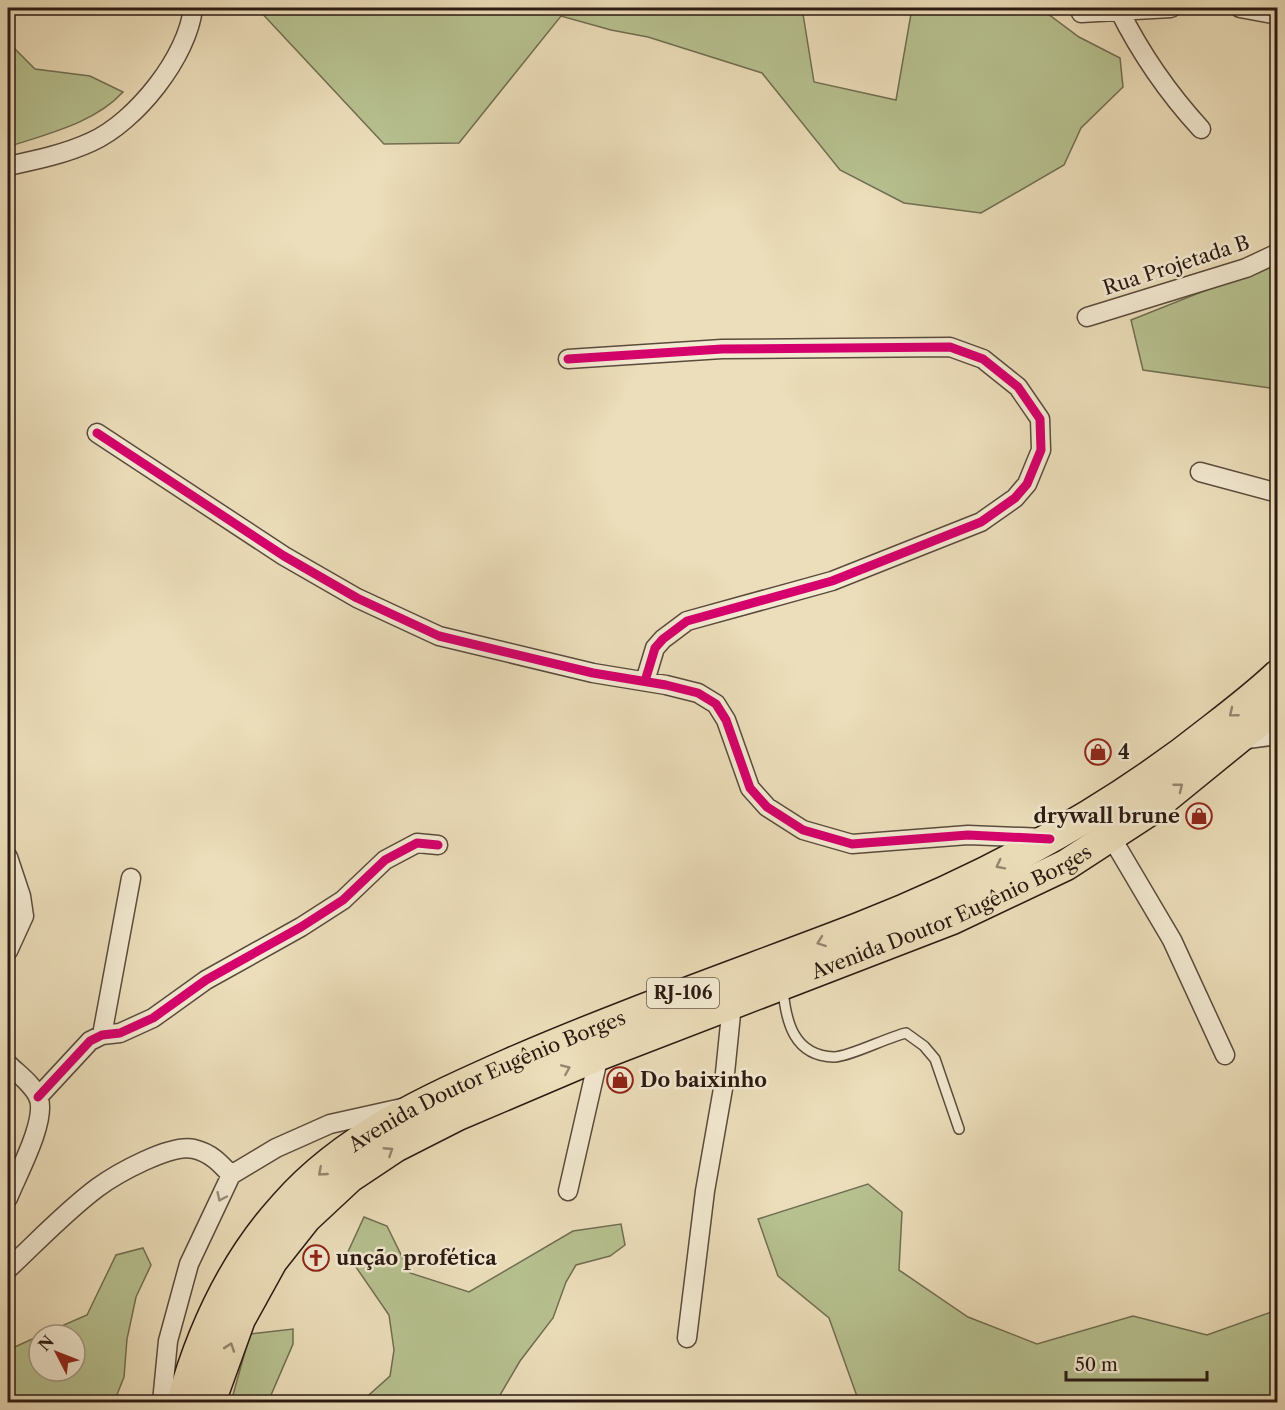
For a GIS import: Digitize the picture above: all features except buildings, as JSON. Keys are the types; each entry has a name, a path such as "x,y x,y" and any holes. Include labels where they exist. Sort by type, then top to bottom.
{"highway":[{"name":"Avenida Doutor Eugênio Borges","path":"182,1402 190,1372 217,1303 254,1243 286,1202 332,1162 374,1131 418,1105 545,1048 687,991 870,923 961,885 1050,839 1132,790 1197,742 1278,675"},
{"name":"Avenida Doutor Eugênio Borges","path":"210,1402 240,1319 272,1261 306,1218 350,1177 395,1146 458,1115 599,1055 952,919 1066,865 1149,811 1278,706"}],"street":[{"path":"8,166 82,146 118,124 159,84 181,49 193,8"},
{"path":"1081,13 1171,8"},
{"path":"1240,8 1278,15"},
{"path":"1119,10 1136,45 1161,81 1201,129"},
{"name":"Rua Projetada B","path":"1087,317 1245,268 1278,253"},
{"path":"568,359 722,349 950,347 983,359 1018,387 1040,419 1041,450 1027,484 1015,498 981,522 832,581 687,621 655,648 645,681"},
{"path":"97,433 284,556 357,598 439,636 593,673 645,681 698,693 716,704 726,720 739,750 750,788 767,807 803,830 852,844 968,835 1050,839"},
{"path":"1200,472 1278,493"},
{"path":"1239,740 1278,735"},
{"path":"1110,835 1172,940 1225,1055"},
{"path":"38,1097 90,1041 102,1035 120,1033 153,1018 206,980 301,927 343,900 385,860 417,843 438,845"},
{"path":"8,857 21,896 24,916 8,951"},
{"path":"102,1035 131,878"},
{"path":"687,1338 705,1191 724,1083 732,1004"},
{"path":"568,1191 599,1055"},
{"path":"8,1064 31,1086 38,1097 40,1107 37,1128 8,1198"},
{"path":"162,1402 168,1341 189,1264 231,1175 276,1148 330,1124 418,1105"},
{"path":"8,1269 98,1187 151,1158 176,1149 192,1148 213,1156 231,1175"}],"lane":[{"path":"782,985 786,1021 797,1040 816,1053 836,1057 906,1033 924,1046 935,1059 959,1130"}],"green space":[{"path":"257,8 802,8 814,82 896,100 912,8 1040,8 1079,37 1120,58 1123,87 1081,128 1064,165 981,213 904,203 840,170 762,73 648,37 611,30 561,16 459,143 384,144"},
{"path":"8,42 35,69 90,76 123,92 112,103 84,120 8,147"},
{"path":"1277,262 1277,389 1143,370 1131,320"},
{"path":"868,1184 902,1212 899,1270 968,1317 1037,1344 1133,1316 1207,1335 1277,1310 1277,1402 859,1402 829,1318 778,1276 758,1219"},
{"path":"364,1217 387,1226 410,1273 469,1292 573,1231 621,1224 625,1245 610,1256 576,1265 566,1282 553,1318 520,1361 496,1402 361,1402 390,1376 394,1350 389,1315 347,1254"},
{"path":"143,1248 151,1265 136,1297 127,1339 124,1377 114,1402 8,1402 8,1350 27,1341 27,1383 87,1383 87,1323 69,1323 87,1315 116,1255"},
{"path":"293,1329 293,1344 268,1402 231,1402 250,1334"}],"cycle path":[{"path":"568,359 722,349 950,347 983,359 1018,387 1040,419 1041,450 1027,484 1015,498 981,522 832,581 687,621 655,648 645,681"},
{"path":"97,433 284,556 357,598 439,636 593,673 666,685 698,693 716,704 726,720 750,788 767,807 803,830 852,844 968,835 1050,839"},
{"path":"38,1097 90,1041 102,1035 120,1033 153,1018 206,980 301,927 343,900 385,860 417,843 438,845"}],"place":[{"name":"4","path":"1098,752"},
{"name":"drywall brune","path":"1199,816"},
{"name":"Do baixinho","path":"620,1080"},
{"name":"unção profética","path":"316,1258"}]}
